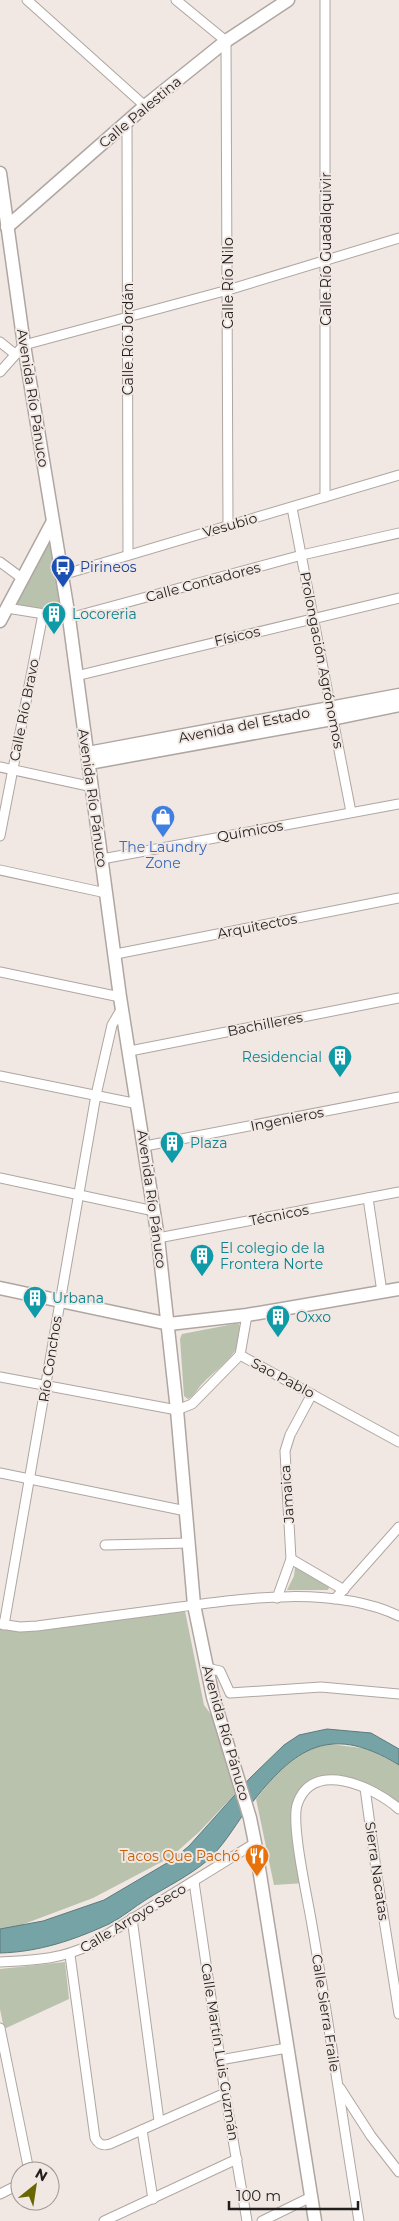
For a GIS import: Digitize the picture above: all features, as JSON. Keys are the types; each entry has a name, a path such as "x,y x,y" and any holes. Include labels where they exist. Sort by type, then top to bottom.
{"street":[{"path":"27,0 145,106"},
{"path":"176,0 226,42"},
{"name":"Calle Palestina","path":"2,230 145,106 226,42 288,0"},
{"name":"Calle Río Guadalquivir","path":"325,0 325,497"},
{"name":"Calle Río Nilo","path":"226,42 228,525"},
{"name":"Calle Río Jordán","path":"127,122 129,318 128,555"},
{"name":"Avenida Río Pánuco","path":"0,173 2,230 20,349 69,618 116,954 121,1003 158,1238 178,1410 194,1605 213,1697 250,1818 255,1843 315,2221"},
{"path":"0,372 20,349 326,262 399,238"},
{"path":"0,342 20,349"},
{"name":"Vesubio","path":"62,575 399,475"},
{"name":"Prolongación Agrónomos","path":"292,508 351,812"},
{"path":"0,621 52,523"},
{"name":"Calle Contadores","path":"8,608 69,618 302,556 399,533"},
{"path":"0,562 23,579"},
{"name":"Físicos","path":"76,676 399,598"},
{"name":"Calle Río Bravo","path":"0,836 43,614"},
{"name":"Avenida del Estado","path":"331,714 399,695"},
{"name":"Avenida del Estado","path":"89,758 331,714 399,705"},
{"path":"0,767 93,787"},
{"name":"Químicos","path":"102,860 399,804"},
{"path":"0,870 106,893"},
{"name":"Arquitectos","path":"116,954 399,898"},
{"path":"0,972 121,1003"},
{"name":"Bachilleres","path":"130,1051 399,998"},
{"name":"Río Conchos","path":"2,1624 31,1479 59,1301 96,1096 112,1024 121,1003"},
{"path":"0,1076 138,1104"},
{"name":"Ingenieros","path":"145,1146 399,1097"},
{"path":"0,1178 154,1211"},
{"name":"Técnicos","path":"158,1238 399,1192"},
{"path":"368,1198 382,1292"},
{"path":"0,1288 169,1324 247,1315 399,1289"},
{"path":"240,1355 247,1315"},
{"name":"Sao Pablo","path":"178,1410 192,1404 240,1355 399,1442"},
{"path":"0,1377 178,1410"},
{"name":"Jamaica","path":"276,1598 291,1559 285,1451 293,1428 312,1394"},
{"path":"0,1473 186,1511"},
{"path":"335,1599 399,1527"},
{"path":"105,1545 189,1543"},
{"path":"291,1559 344,1590"},
{"path":"2,1624 36,1626 194,1605 276,1598 335,1599 370,1605 399,1616"},
{"path":"207,1668 220,1671 230,1693 321,1687 399,1694"},
{"name":"Calle Sierra Fraile","path":"359,2221 296,1820 297,1806 306,1789 318,1781 344,1781 365,1788"},
{"path":"365,1788 399,1809"},
{"name":"Sierra Nacatas","path":"365,1788 378,1886 399,2014"},
{"name":"Calle Arroyo Seco","path":"0,1962 70,1955 90,1945 255,1843"},
{"name":"Calle Martín Luis Guzmán","path":"194,1882 225,2093 247,2221"},
{"path":"132,1918 159,2121"},
{"path":"70,1955 95,2138 103,2145 225,2093"},
{"path":"0,2028 27,2161"},
{"path":"220,2060 287,2048"},
{"path":"337,2084 371,2136 399,2172"},
{"path":"142,2130 153,2200"},
{"path":"104,2221 153,2200 237,2159"},
{"path":"262,2221 311,2197"}],"green space":[{"path":"52,523 69,618 7,608"},
{"path":"239,1324 241,1333 236,1349 224,1364 188,1399 184,1396 180,1339 182,1334"},
{"path":"295,1567 327,1585 328,1590 287,1590 294,1576"},
{"path":"185,1611 204,1705 217,1723 236,1793 199,1832 171,1857 93,1898 16,1927 0,1929 0,1624"},
{"path":"330,1744 369,1749 399,1765 399,1809 355,1783 318,1781 297,1806 305,1883 274,1885 256,1799 280,1769 310,1748"},
{"path":"65,1962 69,1999 4,2029 0,2009 0,1969"}],"water":[{"path":"327,1729 371,1733 399,1749 399,1765 373,1752 350,1745 330,1744 312,1749 294,1759 278,1773 245,1812 213,1855 186,1876 114,1921 96,1930 42,1948 0,1953 0,1929 43,1921 104,1900 172,1860 189,1846 250,1778 284,1745 299,1735"}],"place":[{"name":"Pirineos","path":"63,588"},
{"name":"Locoreria","path":"54,635"},
{"name":"The Laundry Zone","path":"163,838"},
{"name":"Residencial","path":"340,1078"},
{"name":"Plaza","path":"172,1164"},
{"name":"El colegio de la Frontera Norte","path":"202,1277"},
{"name":"Urbana","path":"35,1319"},
{"name":"Oxxo","path":"278,1338"},
{"name":"Tacos Que Pachó","path":"257,1877"}]}
